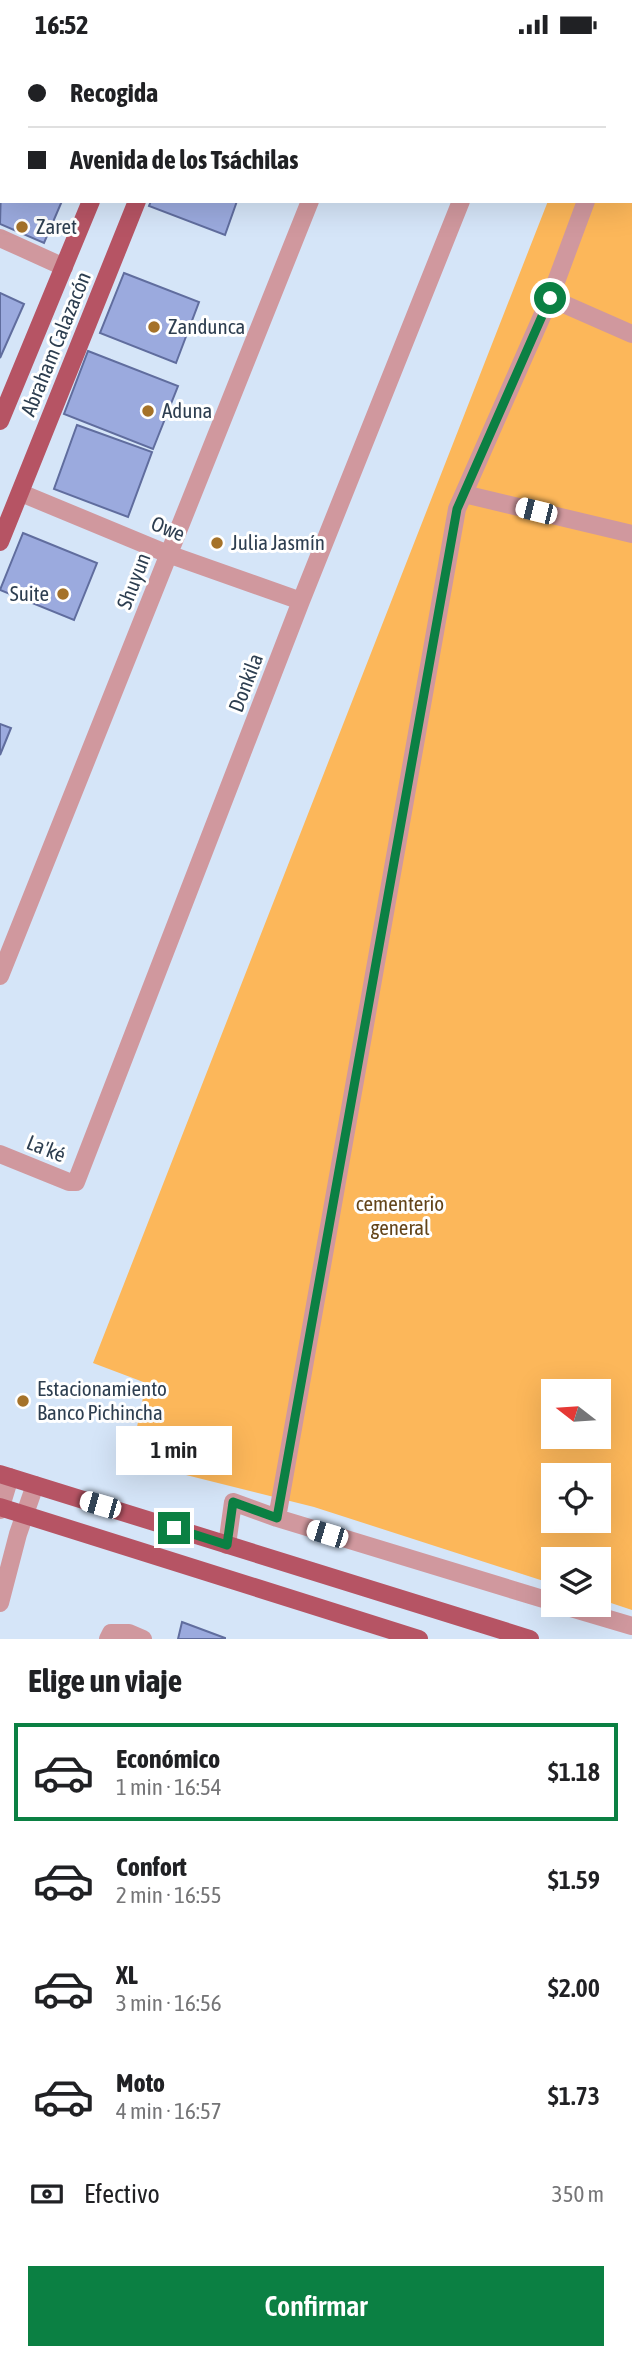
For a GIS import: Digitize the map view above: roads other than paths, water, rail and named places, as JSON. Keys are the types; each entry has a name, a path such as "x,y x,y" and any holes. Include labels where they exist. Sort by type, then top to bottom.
{"main road":[{"name":"Abraham Calazacón","path":"0,421 90,203"},
{"name":"Abraham Calazacón","path":"0,542 136,203"},
{"path":"5,1475 530,1639"},
{"path":"0,1508 419,1639"}],"street":[{"name":"Shuyun","path":"0,977 309,203"},
{"name":"Donkila","path":"76,1182 301,601 460,203"},
{"path":"277,1518 457,509 550,298 585,203"},
{"path":"0,238 64,267"},
{"path":"550,298 632,334"},
{"name":"Owe","path":"21,493 168,554 301,601"},
{"path":"464,494 632,534"},
{"name":"La'ké","path":"0,1154 69,1182 76,1182"},
{"path":"0,1508 5,1475"},
{"path":"0,1603 34,1485"},
{"path":"227,1545 233,1502 277,1518 541,1598"},
{"path":"602,1617 632,1626"},
{"path":"108,1639 111,1633 129,1633 144,1639"}],"place":[{"name":"Zaret","path":"22,227"},
{"name":"Zandunca","path":"154,327"},
{"name":"Aduna","path":"148,411"},
{"name":"Julia Jasmín","path":"217,543"},
{"name":"Suite","path":"63,594"},
{"name":"Estacionamiento Banco Pichincha","path":"23,1401"}],"park label":[{"name":"cementerio general","path":"400,1216"}]}
